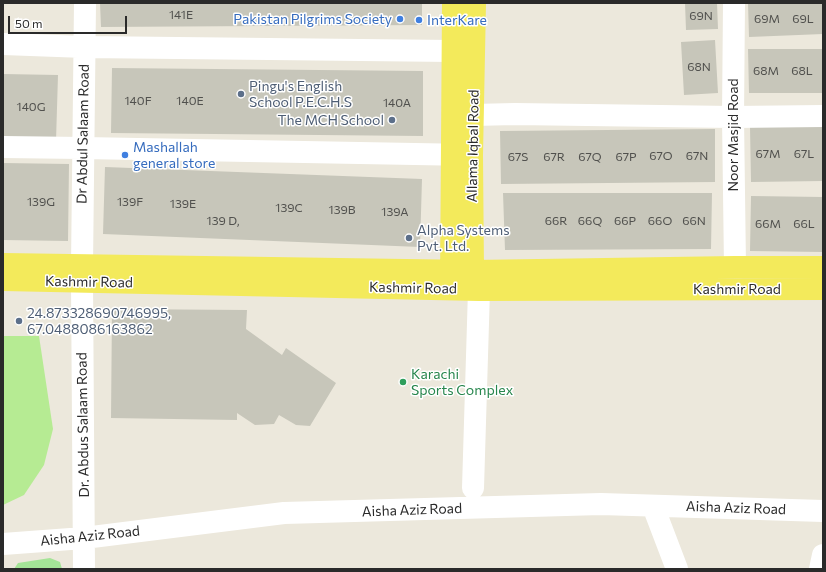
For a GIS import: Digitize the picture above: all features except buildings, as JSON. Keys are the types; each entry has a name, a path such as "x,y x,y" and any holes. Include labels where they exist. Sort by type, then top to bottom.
{"main road":[{"name":"Allama Iqbal Road","path":"453,3 453,51 475,283"},
{"name":"Allama Iqbal Road","path":"451,279 462,155 473,115 475,3"},
{"name":"Kashmir Road","path":"3,264 82,274"},
{"name":"Kashmir Road","path":"475,283 735,266 823,267"},
{"name":"Kashmir Road","path":"3,280 82,274 451,279 475,283 823,289"}],"street":[{"name":"Dr Abdul Salaam Road","path":"82,274 85,3"},
{"name":"Noor Masjid Road","path":"734,3 733,117 735,266"},
{"path":"3,44 85,47 453,51"},
{"path":"473,115 515,114 733,117 823,116"},
{"path":"3,148 83,148 462,155"},
{"name":"Dr. Abdus Salaam Road","path":"82,274 84,569"},
{"path":"473,488 475,283"},
{"name":"Aisha Aziz Road","path":"3,544 84,538 284,513 601,504 823,511"},
{"path":"653,506 677,569"},
{"path":"820,569 823,555"}],"green space":[{"path":"3,336 39,336 53,429 44,465 24,495 3,505"},
{"path":"50,558 60,562 62,569 14,569 18,563"}],"place":[{"name":"Pakistan Pilgrims Society","path":"400,19"},
{"name":"InterKare","path":"419,20"},
{"name":"Pingu's English School P.E.C.H.S","path":"241,94"},
{"name":"The MCH School","path":"392,120"},
{"name":"Mashallah general store","path":"125,155"},
{"name":"Alpha Systems Pvt. Ltd.","path":"409,238"},
{"name":"24.873328690746995, 67.0488086163862","path":"19,321"},
{"name":"Karachi Sports Complex","path":"403,382"}]}
